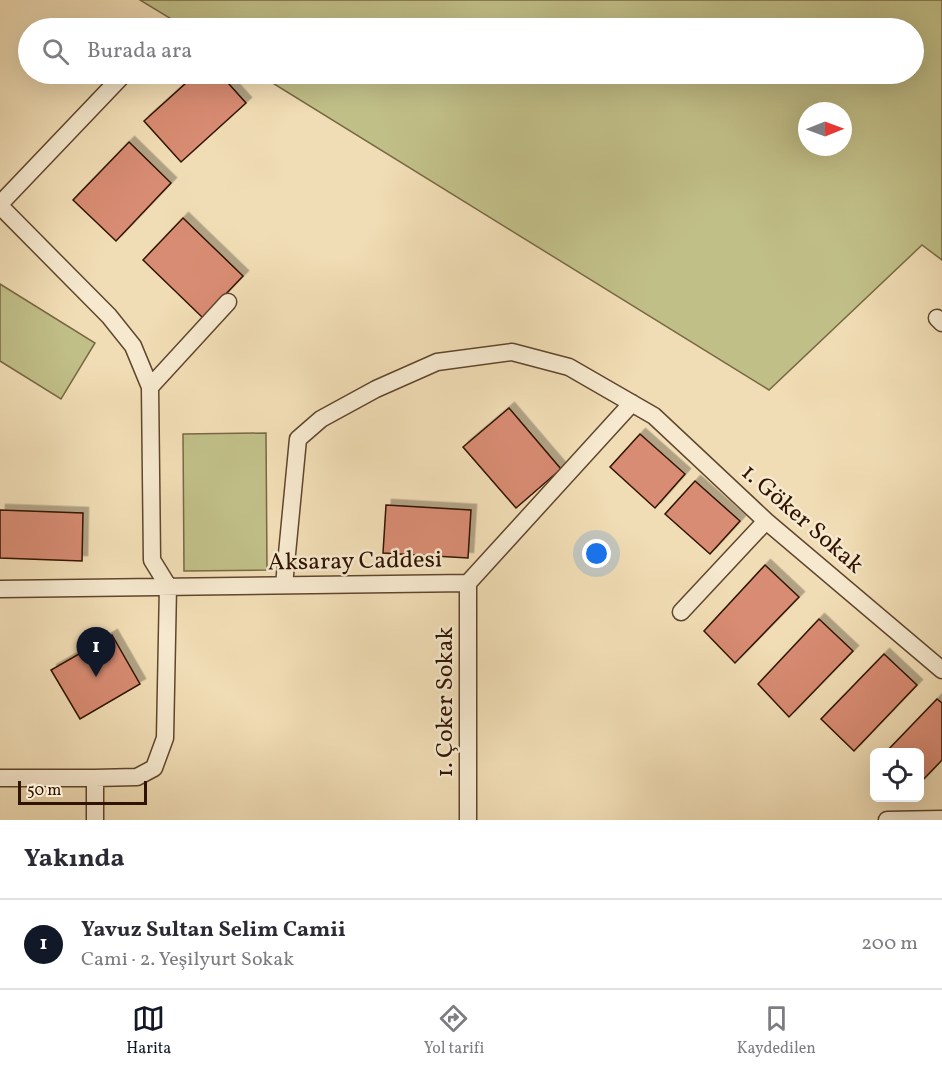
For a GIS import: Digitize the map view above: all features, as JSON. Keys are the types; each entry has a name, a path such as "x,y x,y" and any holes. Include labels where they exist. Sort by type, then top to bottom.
{"street":[{"path":"0,778 137,777 154,768 165,738 168,586 152,560 150,387 133,346 109,315 0,205 115,84"},
{"path":"150,387 228,302"},
{"name":"1. Göker Sokak","path":"284,585 298,439 321,419 376,389 437,362 512,352 569,367 654,416 766,520 942,670"},
{"name":"Aksaray Caddesi","path":"0,589 468,583 632,403"},
{"path":"681,612 766,520"},
{"name":"1. Çoker Sokak","path":"468,583 468,820"},
{"path":"95,778 95,820"},
{"path":"887,820 942,819"}],"shaded area":[{"path":"140,0 942,0 942,260 922,245 769,390 274,84 924,84 924,18 170,18"},
{"path":"0,284 95,343 61,399 0,361"},
{"path":"266,433 267,570 184,571 183,434"}],"building":[{"path":"185,84 229,84 246,103 181,162 144,121"},
{"path":"129,142 171,183 116,241 73,200"},
{"path":"183,218 243,276 203,318 143,260"},
{"path":"509,408 561,469 516,508 463,447"},
{"path":"640,434 685,474 655,508 610,467"},
{"path":"695,481 740,521 710,554 665,514"},
{"path":"386,505 471,510 468,558 383,553"},
{"path":"0,510 83,513 82,561 0,558"},
{"path":"765,565 799,597 735,663 704,631"},
{"path":"819,619 853,651 789,717 758,684"},
{"path":"112,635 140,684 80,719 51,670"},
{"path":"884,654 917,685 854,751 821,719"},
{"path":"937,699 942,703 942,760 924,779 924,748 890,748"}],"place":[{"name":"Yavuz Sultan Selim Camii","path":"96,677"}]}
